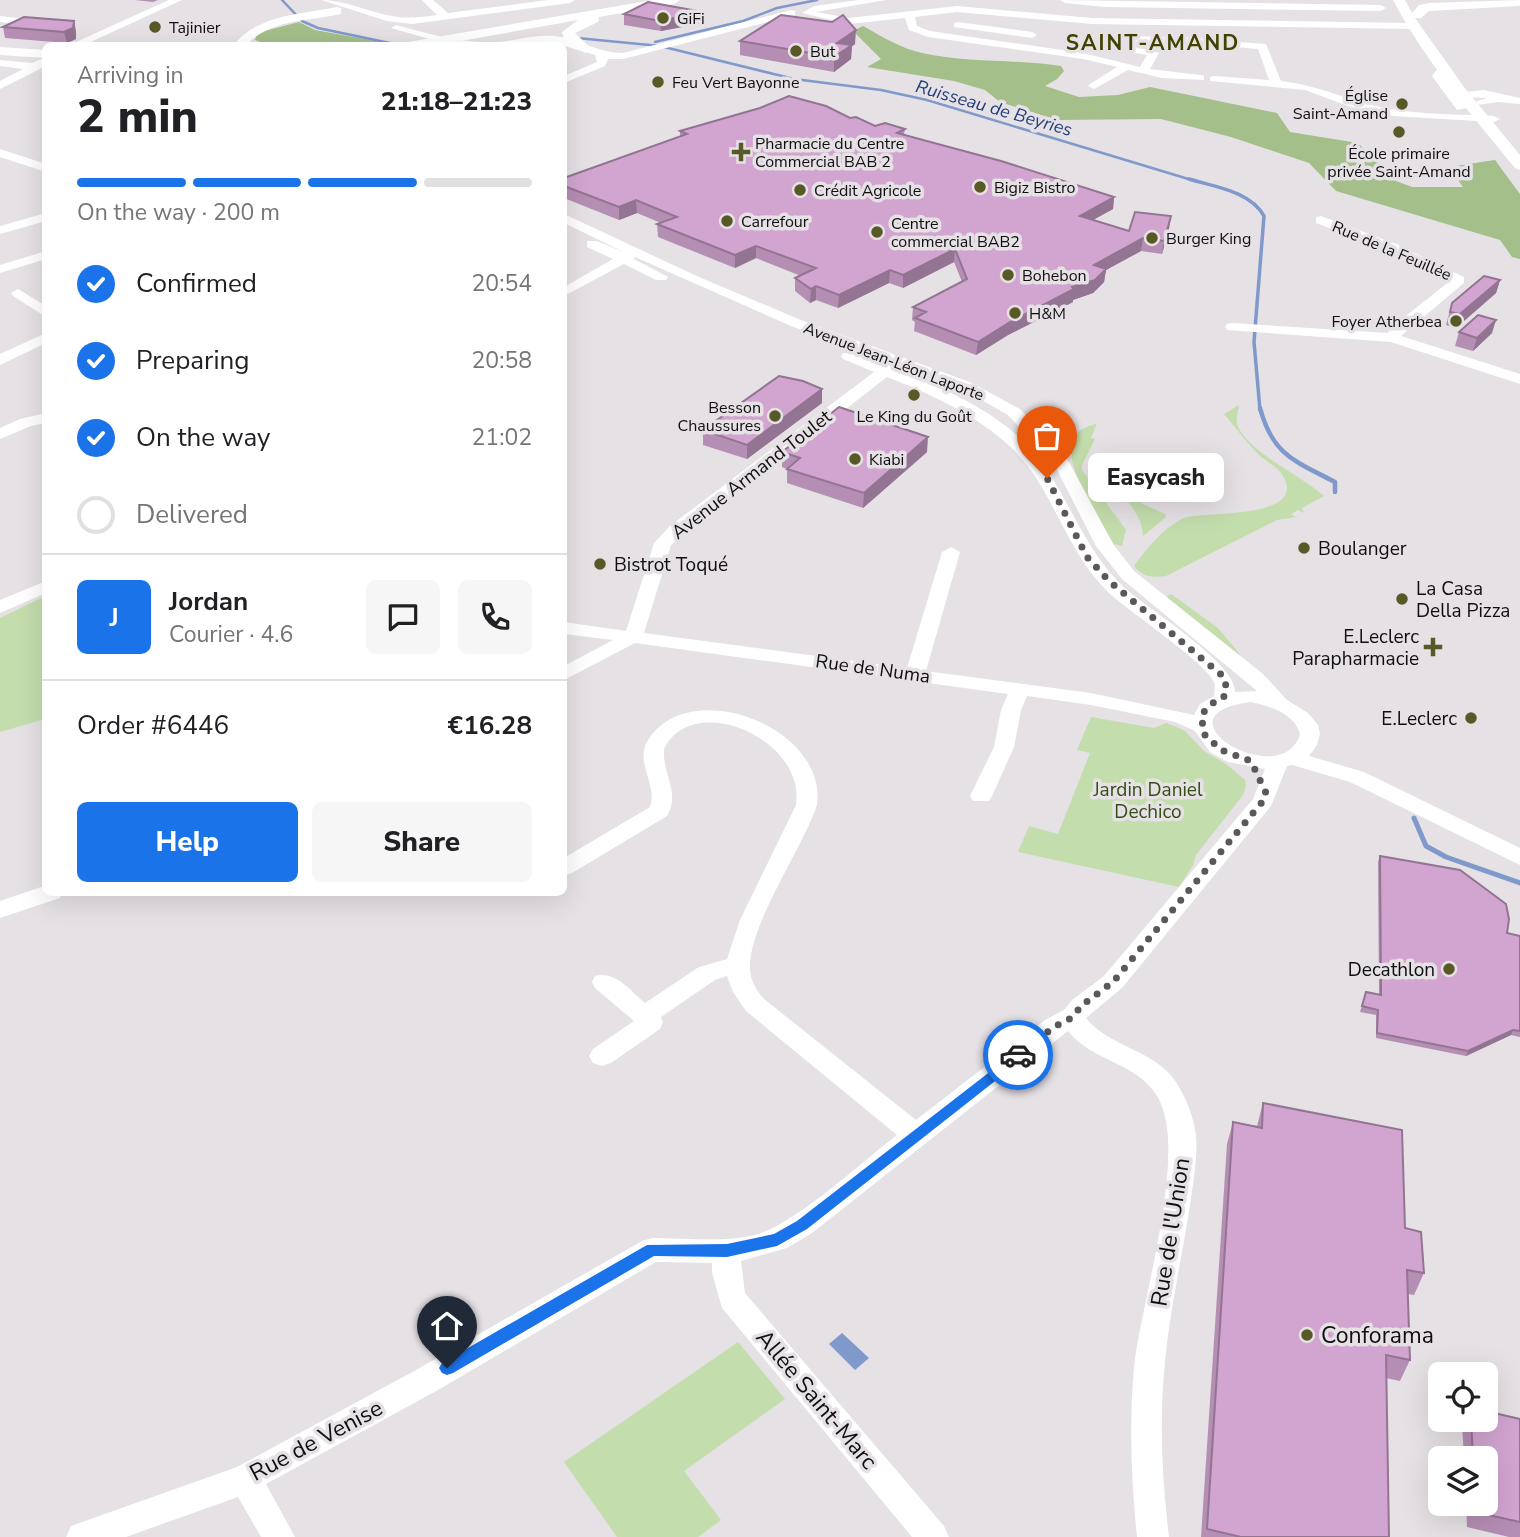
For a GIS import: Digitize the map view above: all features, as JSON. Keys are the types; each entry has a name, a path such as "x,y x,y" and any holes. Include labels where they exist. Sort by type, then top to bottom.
{"main road":[{"path":"407,25 427,30 626,0"},
{"path":"460,42 675,0"},
{"path":"585,49 569,36 568,32 577,25 675,0"},
{"path":"1399,0 1415,20 1443,69 1467,103 1520,150"},
{"path":"1409,0 1415,20 1422,25 1467,103"},
{"path":"1418,0 1445,5"},
{"path":"1415,20 1423,8 1520,2"},
{"path":"244,42 248,33 257,29 337,10"},
{"path":"0,51 41,60"},
{"path":"1489,120 1520,165"}],"street":[{"path":"76,42 86,30 109,29 177,0"},
{"path":"316,0 337,10 407,25 570,0"},
{"path":"326,0 460,42"},
{"path":"427,0 447,18"},
{"path":"515,42 550,38 569,42 600,56 639,53 791,13 881,0"},
{"path":"1065,0 1105,4 1381,8"},
{"path":"806,12 843,21 957,9 1092,21 1234,24 1415,20"},
{"path":"911,14 909,20 913,28 948,37 1083,56 1143,71 1209,75 1277,86 1303,87 1352,104 1393,113 1492,102 1496,98 1520,101"},
{"path":"1027,48 1038,17"},
{"path":"0,19 60,25"},
{"path":"1220,55 1222,42 1234,24"},
{"path":"958,25 1032,35"},
{"path":"1177,39 1173,50 1154,53 1130,48 1131,41 1143,37 1177,39 1222,42 1262,46 1277,86"},
{"path":"1083,56 1090,44"},
{"path":"567,78 639,53"},
{"path":"1143,71 1154,53"},
{"path":"594,68 603,62 600,56"},
{"path":"0,63 41,60"},
{"path":"0,86 41,60"},
{"path":"1094,86 1127,66"},
{"path":"1467,103 1489,120"},
{"path":"0,153 42,166"},
{"path":"0,230 42,218"},
{"name":"Avenue Jean-Léon Laporte","path":"567,219 893,366 1006,434 1029,455 1047,478 1087,557 1123,595 1212,664 1224,677 1227,691 1223,698"},
{"name":"Rue de la Feuillée","path":"1321,220 1391,247 1459,280 1398,329 1393,338"},
{"name":"Avenue Jean-Léon Laporte","path":"567,232 620,260 893,366 967,386 1021,418 1062,464 1105,546 1128,575 1256,678 1279,703"},
{"path":"567,290 620,260 640,252"},
{"path":"0,269 42,256"},
{"path":"18,293 42,310"},
{"path":"1232,327 1393,338 1520,379"},
{"path":"0,360 42,339"},
{"name":"Avenue Armand Toulet","path":"633,637 663,543 893,366"},
{"path":"0,434 18,425 42,419"},
{"path":"915,674 951,552"},
{"path":"0,607 42,588"},
{"name":"Rue de Numa","path":"567,628 1021,688 1202,720"},
{"path":"567,672 633,637"},
{"path":"981,796 1004,747 1011,710 1021,688"},
{"path":"1073,1017 1081,1006 1113,982 1263,801 1292,756 1309,739 1304,722 1291,709 1279,703 1251,696 1223,698 1211,704 1202,720 1210,742 1221,750 1251,761 1292,756 1357,777 1520,857"},
{"path":"567,866 659,811 664,804 664,795 653,759 653,750 670,731 688,722 726,717 756,727 777,738 803,774 807,802 740,947 738,965 746,994 755,1005 916,1135"},
{"path":"1251,761 1266,793"},
{"path":"0,910 42,895"},
{"path":"644,1016 707,973 738,965"},
{"path":"601,1055 651,1022 604,982"},
{"name":"Rue de Venise","path":"82,1537 245,1479 652,1250 727,1251 766,1243 794,1230 1054,1027 1073,1017"},
{"name":"Rue de l'Union","path":"1073,1017 1074,1023 1085,1033 1148,1070 1162,1082 1181,1121 1182,1163 1152,1340 1145,1421 1146,1488 1153,1537"},
{"name":"Allée Saint-Marc","path":"727,1251 726,1273 732,1299 933,1537"},
{"path":"245,1479 279,1537"}],"green space":[{"path":"299,22 315,30 381,42 260,42 255,40 257,33"},
{"path":"863,26 899,45 922,53 1061,66 1064,71 1045,86 1079,97 1118,95 1150,87 1277,113 1290,132 1358,143 1396,181 1412,187 1463,187 1449,167 1495,160 1520,194 1520,259 1512,257 1500,240 1336,191 1309,163 1231,137 1161,119 1057,120 1000,102 985,90 954,81 867,67 881,59 853,31"},
{"path":"1239,405 1237,424 1245,437 1265,455 1324,496 1302,508 1304,513 1298,510 1291,514 1296,517 1277,520 1166,576 1144,575 1134,566 1156,539 1184,518 1263,508 1277,503 1286,494 1286,482 1281,473 1256,452 1224,414"},
{"path":"1097,423 1091,438 1095,439 1082,470 1126,530 1122,546 1114,544 1100,521 1083,491 1072,462 1071,448 1074,437 1081,430"},
{"path":"1116,484 1166,517 1143,536 1137,515"},
{"path":"1171,594 1218,628 1242,657 1169,601 1167,596"},
{"path":"42,597 42,720 0,732 0,618"},
{"name":"Jardin Daniel Dechico","path":"1091,717 1154,728 1166,723 1184,730 1204,751 1245,780 1243,795 1196,855 1179,887 1018,852 1029,826 1058,834 1090,753 1077,750"},
{"path":"738,1342 785,1399 684,1471 721,1520 698,1537 617,1537 564,1462"}],"water":[{"path":"842,1333 869,1358 855,1370 829,1344"}],"building":[{"path":"648,2 703,12 660,21 624,14"},
{"path":"781,15 832,22 843,15 856,30 837,43 852,45 834,57 740,41"},
{"path":"24,17 74,21 73,28 64,32 3,27"},
{"name":"Centre commercial BAB2","path":"789,96 826,106 875,126 885,123 905,129 897,133 1001,161 1114,197 1080,216 1129,231 1135,212 1171,216 1164,241 1143,238 1094,265 1106,269 1095,280 1072,287 1074,289 978,342 915,318 926,312 913,307 967,279 955,249 903,275 890,270 839,295 816,286 811,289 795,278 816,268 756,246 735,255 657,224 677,217 636,200 619,207 567,187 567,177 687,134 680,131 760,108"},
{"path":"1484,276 1500,280 1460,314 1450,312 1452,303"},
{"path":"1478,315 1496,320 1477,338 1459,332"},
{"path":"779,376 803,381 822,389 747,445 703,430"},
{"name":"Kiabi","path":"839,407 928,437 864,493 787,469 800,458 782,452"},
{"name":"Decathlon","path":"1380,856 1460,870 1506,904 1509,919 1507,933 1520,936 1520,1031 1513,1030 1468,1051 1377,1033 1378,1010 1362,1006 1366,992 1381,995"},
{"name":"Conforama","path":"1263,1103 1402,1130 1405,1228 1421,1232 1424,1273 1407,1270 1410,1360 1386,1355 1389,1537 1241,1537 1207,1529 1233,1122 1262,1128"},
{"path":"1498,1414 1520,1419 1520,1522 1493,1516 1498,1516 1498,1446 1472,1446 1472,1432 1498,1432"}],"waterway":[{"name":"Ruisseau de Beyries","path":"282,0 302,21 318,28 385,42"},
{"path":"655,42 743,21 777,8 817,0"},
{"name":"Ruisseau de Beyries","path":"577,38 660,46 794,79 881,90 927,100 1195,181"},
{"name":"Ruisseau de Beyries","path":"1189,179 1241,195 1264,216 1254,342 1260,410"},
{"path":"1260,408 1265,424 1279,447 1297,462 1335,482 1335,492"},
{"path":"1414,818 1426,846 1446,857 1520,883"}],"way so far":[{"path":"1018,1055 1054,1027 1073,1017 1074,1012 1113,982 1263,801 1266,793 1251,761 1221,750 1203,733 1202,714 1211,704 1223,698 1227,691 1224,677 1212,664 1123,595 1087,557 1047,478"}],"place":[{"name":"GiFi","path":"663,18"},
{"name":"Tajinier","path":"155,27"},
{"name":"But","path":"796,51"},
{"name":"Feu Vert Bayonne","path":"658,82"},
{"name":"Église Saint-Amand","path":"1402,104"},
{"name":"École primaire privée Saint-Amand","path":"1399,132"},
{"name":"Pharmacie du Centre Commercial BAB 2","path":"741,152"},
{"name":"Bigiz Bistro","path":"980,187"},
{"name":"Crédit Agricole","path":"800,190"},
{"name":"Carrefour","path":"727,221"},
{"name":"Centre commercial BAB2","path":"877,232"},
{"name":"Burger King","path":"1152,238"},
{"name":"Bohebon","path":"1008,275"},
{"name":"H&M","path":"1015,313"},
{"name":"Foyer Atherbea","path":"1456,321"},
{"name":"Le King du Goût","path":"914,395"},
{"name":"Besson Chaussures","path":"775,416"},
{"name":"Kiabi","path":"855,459"},
{"name":"Easycash","path":"1047,478"},
{"name":"Boulanger","path":"1304,548"},
{"name":"Bistrot Toqué","path":"600,564"},
{"name":"La Casa Della Pizza","path":"1402,599"},
{"name":"E.Leclerc Parapharmacie","path":"1433,647"},
{"name":"E.Leclerc","path":"1471,718"},
{"name":"Decathlon","path":"1449,969"},
{"name":"Conforama","path":"1307,1335"}],"district":[{"name":"SAINT-AMAND","path":"1153,43"}],"route":[{"path":"447,1368 652,1250 670,1248 727,1251 777,1240 802,1225 1018,1055"}]}
